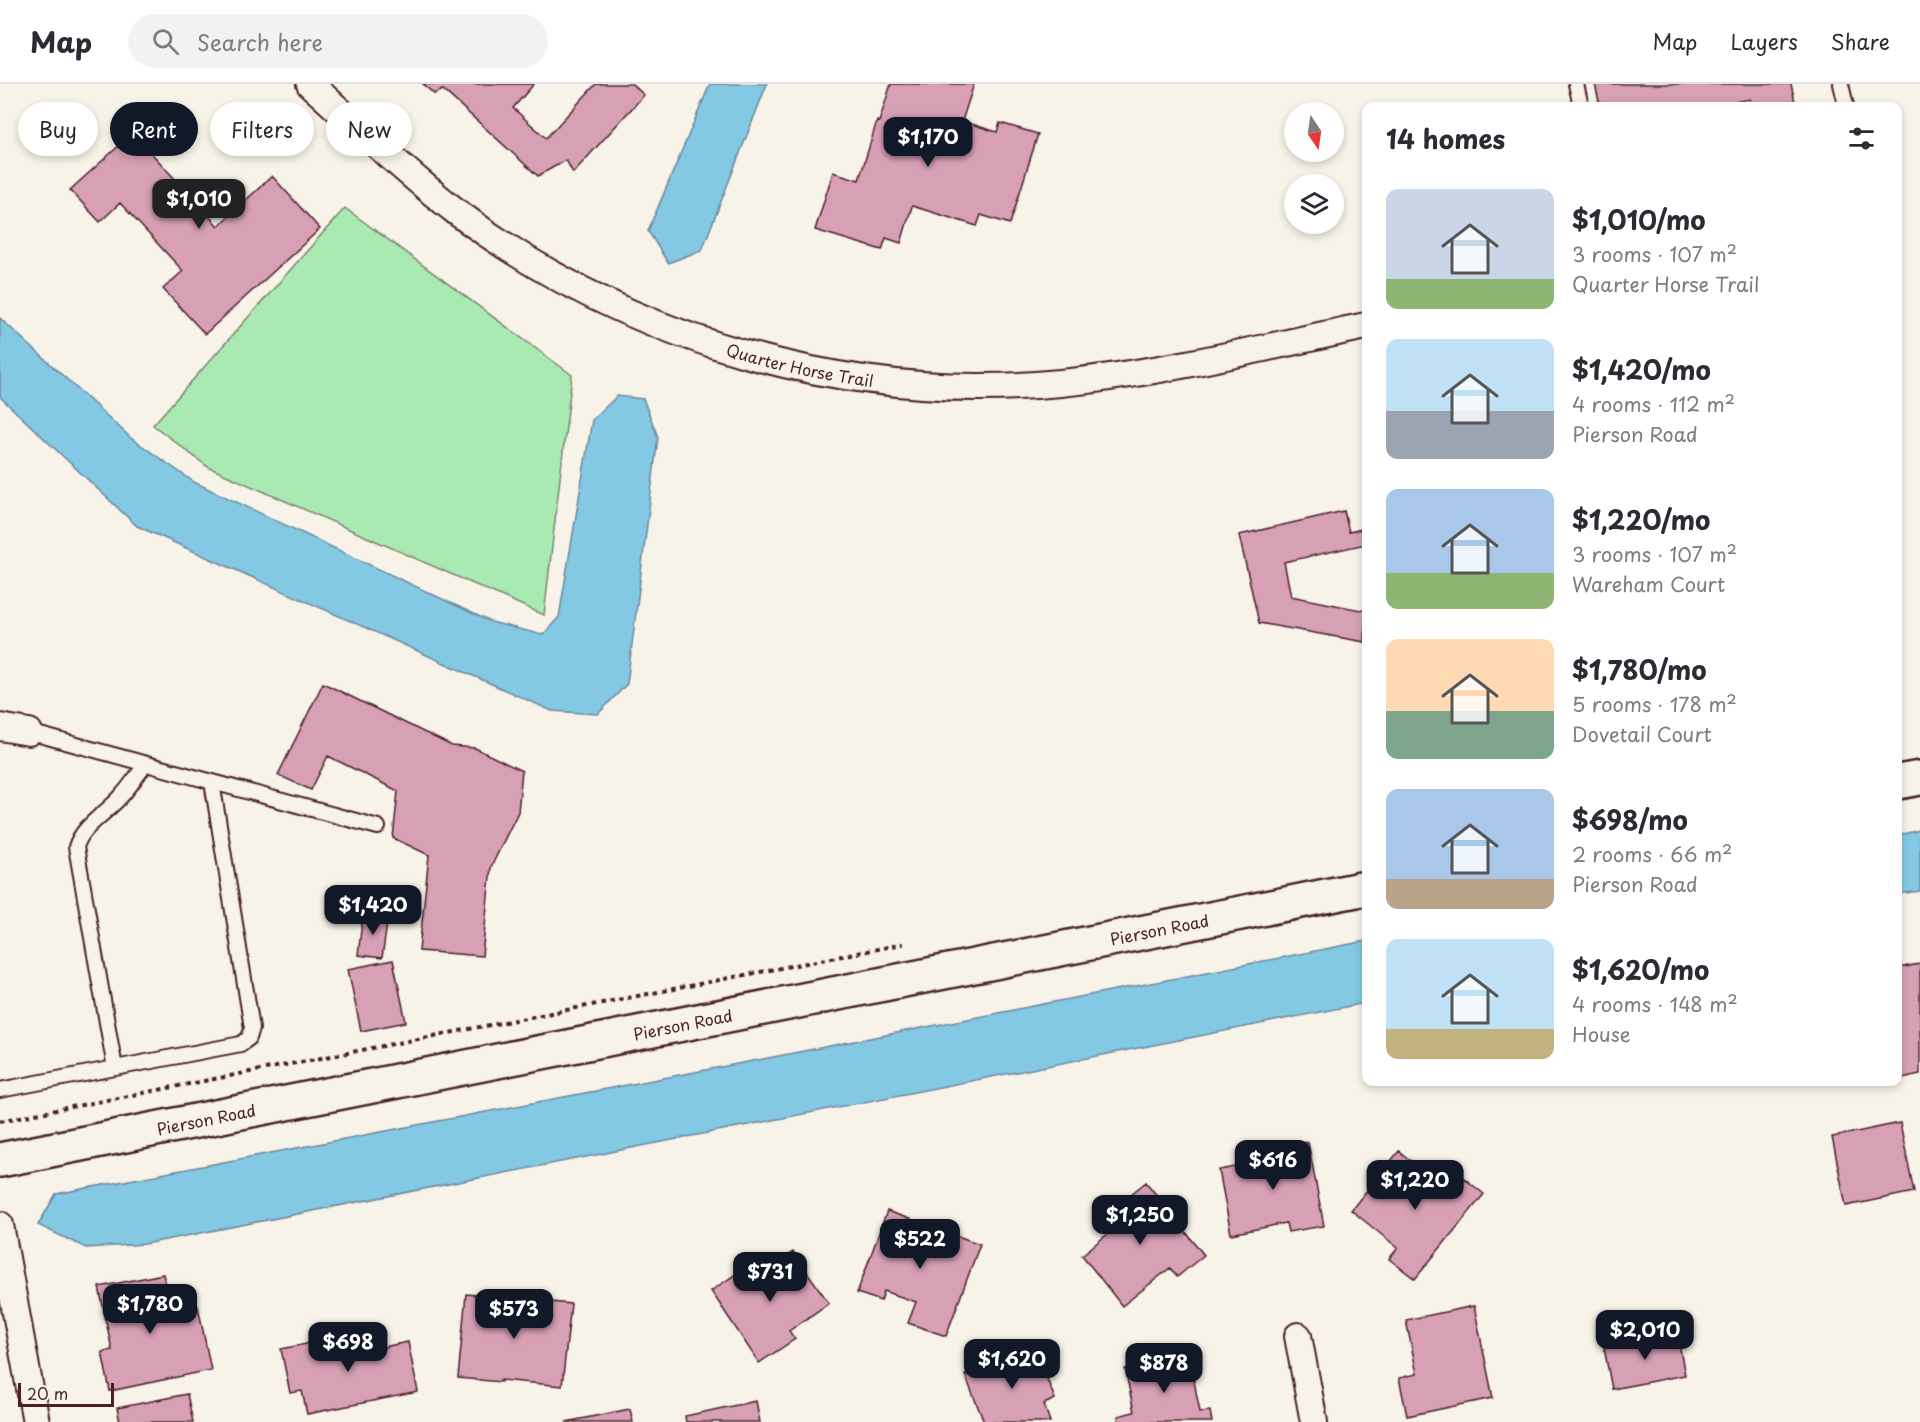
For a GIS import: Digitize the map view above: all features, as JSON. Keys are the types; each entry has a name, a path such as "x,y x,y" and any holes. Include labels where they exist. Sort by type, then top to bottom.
{"street":[{"name":"Quarter Horse Trail","path":"310,84 420,183 460,214 536,265 616,307 673,330 730,350 819,371 909,384 1000,387 1061,383 1152,370 1362,327"},
{"path":"0,727 29,732"},
{"path":"1902,781 1920,778"},
{"name":"Pierson Road","path":"0,1160 1362,889"},
{"path":"0,1226 36,1422"},
{"path":"1298,1336 1314,1422"}],"lane":[{"path":"1576,84 1580,102"},
{"path":"1841,84 1845,102"},
{"path":"29,732 378,827"},
{"path":"115,1068 76,847 84,831 122,796 146,764"},
{"path":"0,1090 241,1044 249,1038 252,1028 212,782"}],"path":[{"path":"0,1121 911,942"}],"green space":[{"path":"345,208 572,375 544,615 208,467 153,425"}],"water":[{"path":"710,84 767,84 702,250 668,263 648,231"},
{"path":"0,318 131,438 194,482 491,622 543,635 559,617 592,420 617,396 643,399 658,437 627,684 598,714 552,711 137,526 0,397"},
{"path":"1920,830 1920,891 1902,893 1902,834"},
{"path":"1362,942 1362,1004 145,1244 86,1248 38,1225 56,1194"}],"building":[{"path":"423,84 534,84 513,108 546,138 596,84 632,84 644,95 573,173 566,160 538,176 443,90 434,94"},
{"path":"891,84 974,84 962,121 997,132 1000,123 1038,134 1010,224 981,215 977,226 912,206 901,243 886,238 882,250 815,230 833,172 859,180"},
{"path":"1595,84 1791,84 1795,102 1751,102 1750,99 1734,102 1599,102"},
{"path":"110,154 110,156 154,156 218,226 272,176 320,229 205,334 163,289 183,271 120,203 100,222 70,190"},
{"path":"1344,511 1349,532 1362,529 1362,545 1284,562 1291,596 1362,610 1362,641 1259,623 1239,535"},
{"path":"323,683 452,746 475,748 522,771 518,812 491,867 482,956 419,951 429,855 393,838 398,791 328,756 311,790 278,775"},
{"path":"363,914 388,917 382,958 358,955"},
{"path":"393,960 406,1022 361,1031 348,969"},
{"path":"1920,964 1920,1074 1902,1078 1902,967"},
{"path":"1900,1123 1914,1192 1846,1206 1832,1137"},
{"path":"1308,1142 1324,1226 1288,1232 1286,1223 1231,1234 1219,1170 1253,1164 1251,1153"},
{"path":"1399,1151 1446,1190 1459,1174 1484,1194 1415,1279 1389,1259 1398,1248 1351,1210"},
{"path":"1146,1182 1204,1255 1177,1277 1170,1268 1122,1306 1082,1255 1110,1232 1100,1219"},
{"path":"887,1211 980,1244 946,1336 908,1323 916,1302 884,1291 881,1301 857,1293"},
{"path":"793,1252 829,1303 789,1331 795,1339 759,1363 711,1291 761,1257 768,1268"},
{"path":"163,1274 171,1311 198,1306 211,1370 110,1391 102,1352 112,1350 99,1287"},
{"path":"466,1294 571,1304 562,1386 458,1378"},
{"path":"1474,1306 1493,1398 1407,1416 1399,1378 1417,1374 1406,1320"},
{"path":"1677,1333 1685,1375 1612,1389 1604,1348"},
{"path":"355,1334 359,1352 408,1342 418,1392 307,1414 302,1391 290,1393 281,1349"},
{"path":"1035,1348 1055,1399 1044,1404 1050,1422 984,1422 965,1375"},
{"path":"1189,1356 1200,1412 1210,1411 1212,1422 1119,1422 1118,1416 1134,1412 1125,1369"},
{"path":"187,1394 193,1422 120,1422 117,1408"},
{"path":"756,1401 760,1422 686,1422 685,1416"},
{"path":"630,1409 633,1422 566,1422"}]}
